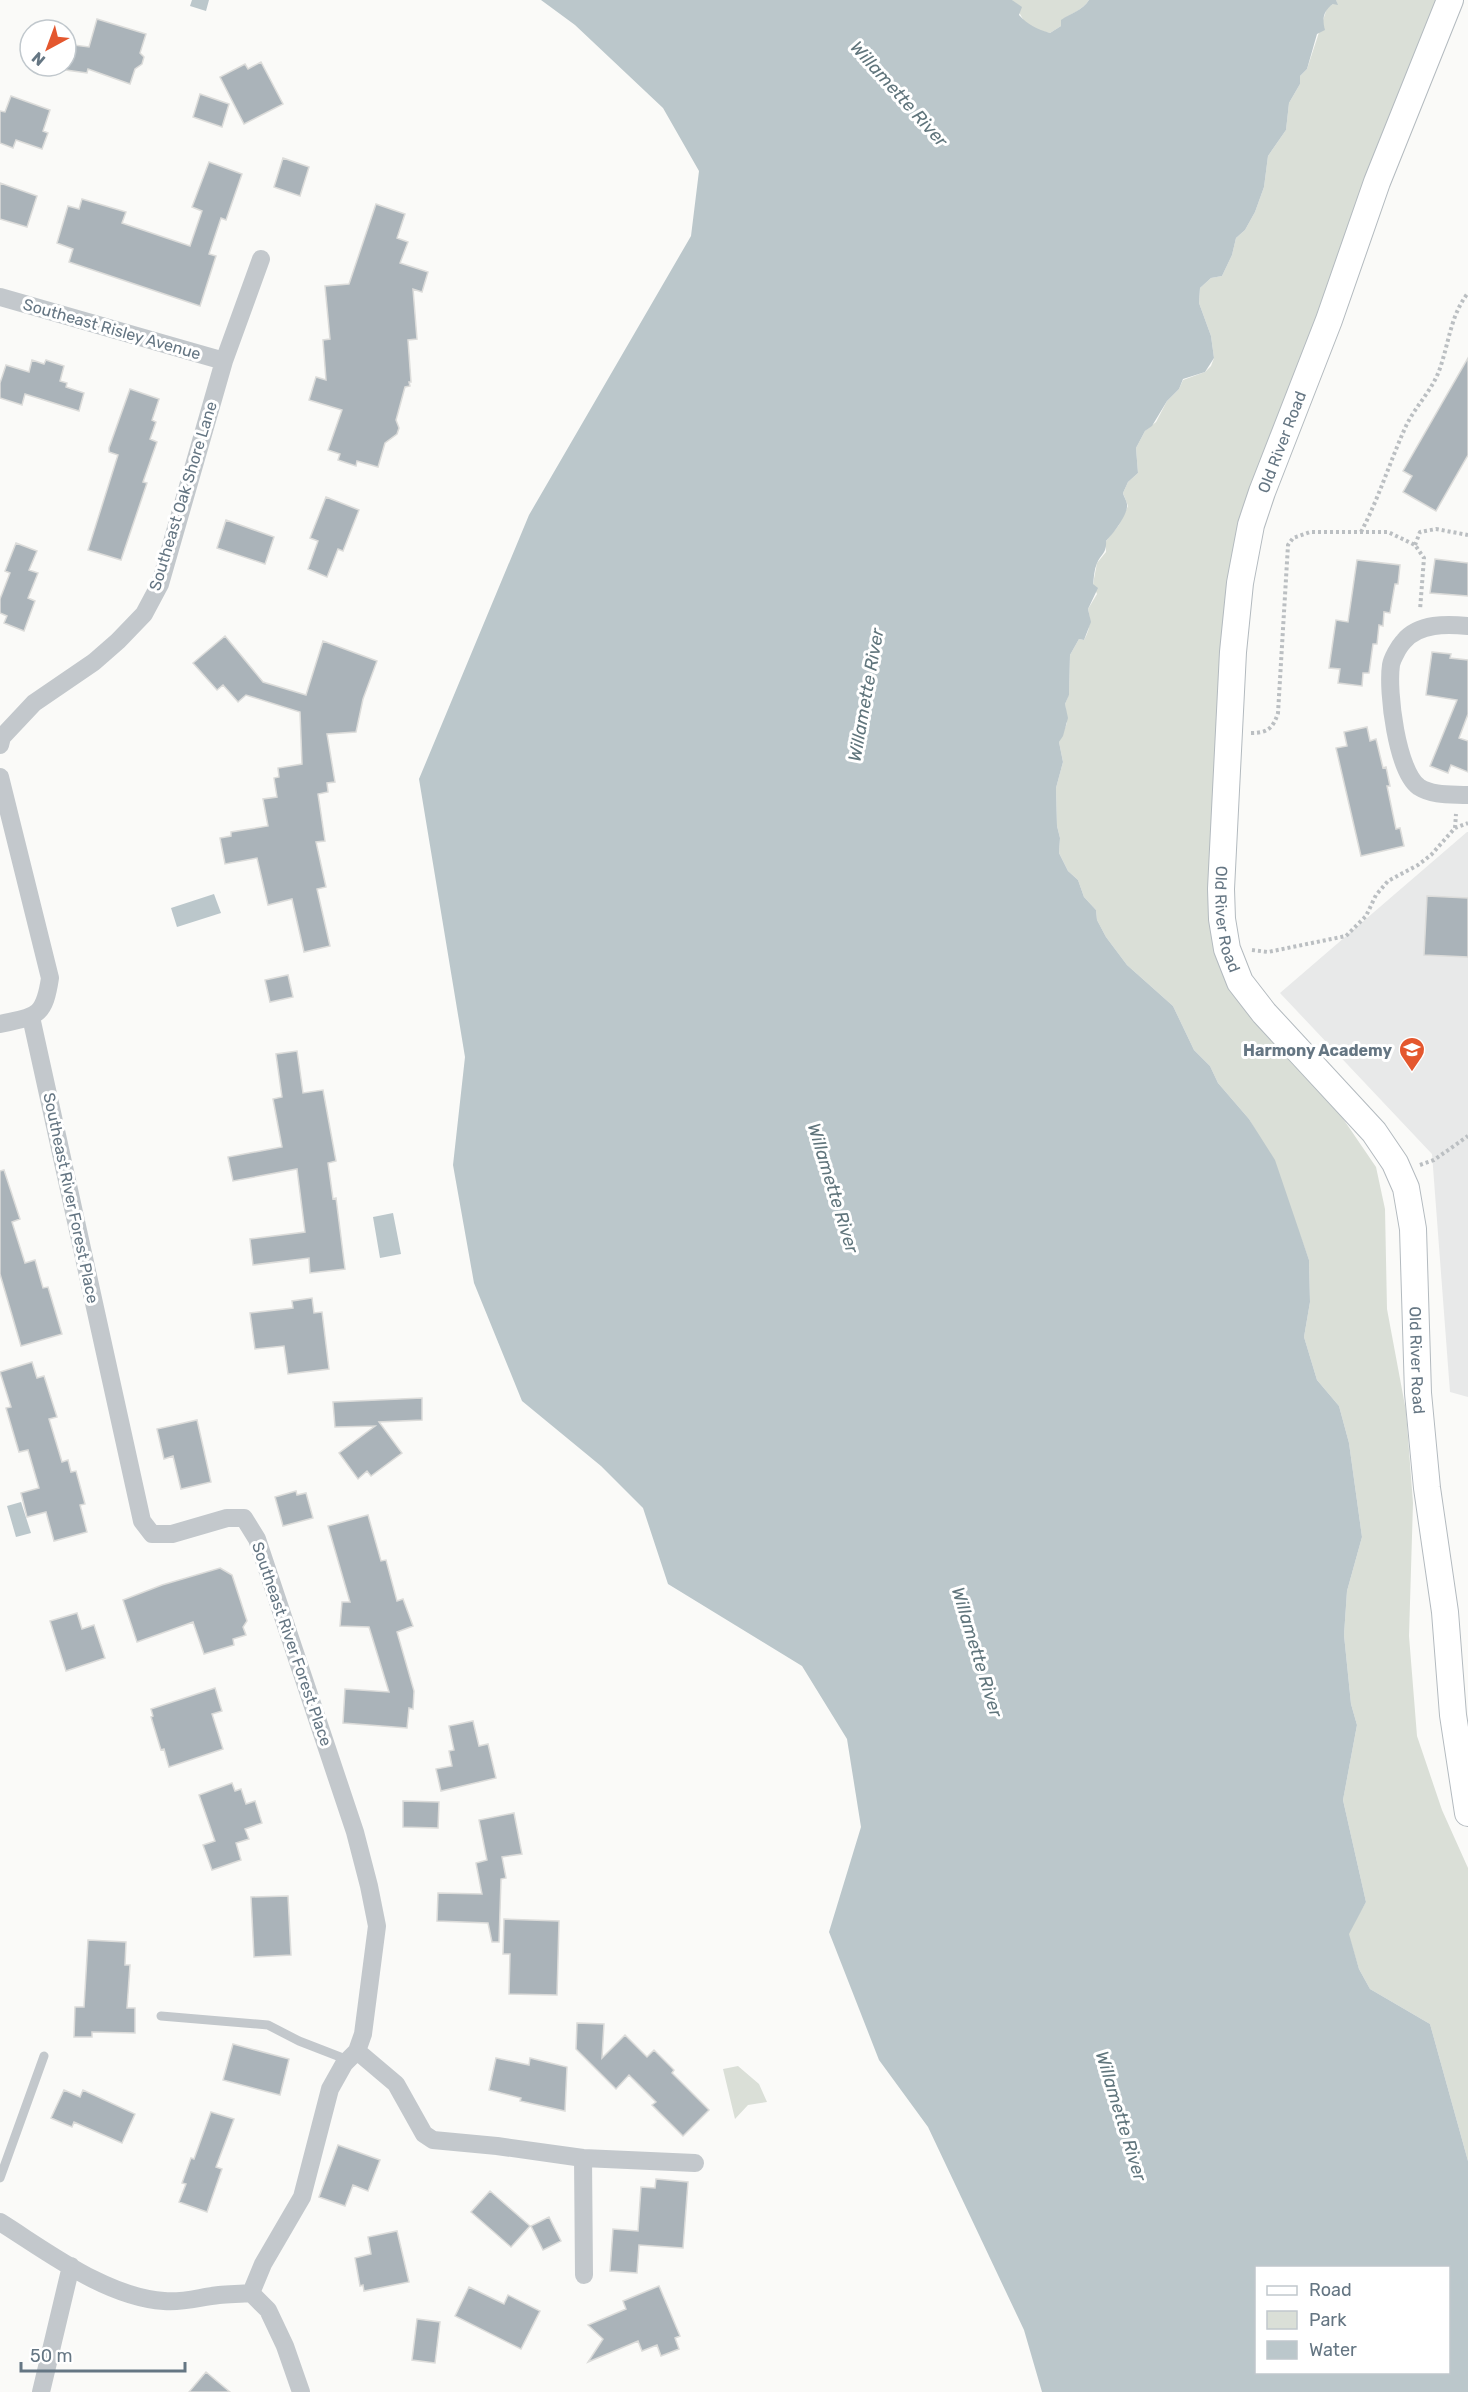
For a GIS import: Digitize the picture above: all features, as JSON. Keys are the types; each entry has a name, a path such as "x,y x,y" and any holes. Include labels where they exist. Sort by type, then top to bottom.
{"street":[{"name":"Old River Road","path":"1450,0 1377,182 1329,320 1251,525 1240,583 1233,652 1221,889 1222,919 1227,949 1240,982 1258,1006 1374,1132 1406,1188 1413,1229 1418,1393 1427,1488 1445,1612 1453,1715 1468,1813"},
{"name":"Southeast Oak Shore Lane","path":"0,745 2,737 34,703 94,662 144,614 160,584 224,361 261,259"},
{"name":"Southeast Risley Avenue","path":"0,297 224,361"},
{"path":"1468,626 1448,624 1423,628 1404,640 1391,664 1393,719 1407,773 1418,786 1431,792 1468,795"},
{"path":"0,777 50,978 43,1008 31,1017 0,1024"},
{"name":"Southeast River Forest Place","path":"31,1017 142,1521 152,1534 172,1534 227,1518 244,1518 257,1539 355,1832 377,1926 363,2034 353,2055 330,2088 302,2197 263,2264 251,2293"},
{"path":"353,2055 396,2084 424,2134 433,2140 583,2158 695,2163"},
{"path":"583,2158 584,2275"},
{"path":"0,2222 71,2266 118,2290 140,2298 165,2302 251,2293 268,2310 285,2346 301,2392"},
{"path":"42,2392 71,2266"}],"lane":[{"path":"161,2016 268,2025 299,2041 353,2055"},
{"path":"0,2178 44,2056"}],"path":[{"path":"1360,532 1372,510 1407,424 1439,372 1459,304 1468,293"},
{"path":"1416,545 1420,532 1436,529 1468,535"},
{"path":"1264,733 1274,726 1278,713 1288,545 1301,534 1388,532 1416,545 1425,558 1419,605 1423,628"},
{"path":"1268,952 1346,936 1366,916 1376,895 1388,881 1418,865 1431,855 1455,828 1468,823"},
{"path":"1400,1174 1434,1160 1468,1136"}],"shaded area":[{"name":"Harmony Academy","path":"1467,832 1468,1397 1450,1392 1432,1154 1280,993"}],"green space":[{"path":"1012,0 1089,0 1080,9 1061,21 1061,26 1050,33 1036,30 1024,21"},
{"path":"1336,0 1440,0 1243,534 1211,925 1376,1167 1385,1209 1387,1309 1406,1411 1413,1503 1409,1636 1417,1736 1442,1810 1468,1868 1468,2161 1430,2024 1370,1989 1359,1969 1348,1933 1366,1902 1343,1800 1357,1725 1351,1704 1344,1635 1347,1591 1362,1537 1349,1443 1339,1406 1317,1380 1304,1337 1310,1302 1309,1260 1284,1191 1249,1119 1218,1083 1210,1066 1194,1050 1173,1006 1127,965 1106,937 1097,920 1096,910 1084,897 1078,880 1068,871 1059,853 1060,838 1057,826 1056,788 1063,762 1059,742 1067,723 1065,704 1069,694 1070,655 1079,639 1084,640 1089,629 1088,609 1097,594 1093,584 1097,563 1106,552 1106,541 1119,525 1128,506 1123,493 1128,482 1138,473 1136,448 1145,431 1156,422 1167,401 1179,389 1183,380 1205,372 1211,366 1214,358 1211,336 1199,303 1200,288 1211,278 1222,276 1232,255 1236,238 1245,230 1255,212 1264,187 1268,156 1286,130 1289,103 1300,84 1300,76 1307,69 1327,8 1337,4"},
{"path":"738,2066 759,2084 767,2102 748,2105 735,2119 723,2069"}],"water":[{"path":"192,0 209,0 206,11 190,6"},
{"name":"Willamette River","path":"541,0 1012,0 1022,7 1019,15 1037,28 1050,33 1061,26 1061,20 1080,9 1089,0 1336,0 1338,5 1333,4 1325,12 1325,30 1317,34 1307,69 1300,76 1300,84 1289,103 1286,130 1268,156 1264,187 1255,212 1245,230 1236,238 1232,255 1222,276 1211,278 1200,288 1199,303 1211,336 1214,358 1205,372 1183,379 1179,389 1167,401 1152,426 1145,431 1136,448 1138,473 1128,482 1123,493 1127,504 1126,511 1119,525 1106,541 1105,551 1095,568 1093,584 1098,588 1088,609 1091,622 1084,640 1079,639 1070,655 1069,695 1065,704 1068,718 1059,742 1063,762 1056,788 1057,826 1060,838 1059,853 1068,871 1078,880 1084,897 1096,910 1097,920 1106,937 1127,965 1173,1006 1194,1050 1210,1066 1218,1083 1249,1119 1275,1160 1309,1260 1310,1302 1304,1337 1317,1380 1339,1406 1349,1443 1362,1537 1347,1591 1344,1635 1351,1704 1357,1725 1343,1800 1366,1902 1349,1934 1359,1969 1370,1989 1430,2024 1468,2161 1468,2392 1042,2392 1024,2330 928,2127 879,2060 829,1932 861,1827 847,1739 802,1666 668,1584 643,1508 601,1466 522,1401 474,1283 453,1165 465,1057 419,779 529,515 691,236 699,171 663,108 575,25"},
{"path":"214,894 221,913 177,927 171,908"},
{"path":"393,1213 401,1254 380,1258 373,1217"},
{"path":"21,1502 31,1533 16,1537 7,1506"}],"building":[{"path":"97,19 146,34 140,53 144,57 142,64 135,69 130,84 88,69 87,73 78,72 78,46 89,47"},
{"path":"261,62 283,104 244,124 220,77 245,64 248,69"},
{"path":"200,94 229,104 222,127 193,117"},
{"path":"11,96 50,110 43,131 48,133 42,149 16,140 13,148 0,143 0,111 5,112"},
{"path":"283,158 309,167 300,196 274,187"},
{"path":"209,162 242,174 226,220 221,218 209,254 216,256 200,306 69,262 73,249 57,243 68,206 79,209 82,199 126,212 122,223 190,246 202,211 192,207"},
{"path":"0,183 37,196 27,227 0,219"},
{"path":"376,204 405,214 397,238 408,242 400,263 428,272 422,292 413,289 417,339 408,340 410,386 405,387 396,420 399,428 397,434 385,443 378,467 357,461 356,466 338,460 340,454 328,450 342,410 309,400 316,377 326,380 323,340 330,339 325,286 349,284"},
{"path":"1468,358 1468,455 1436,511 1403,492 1412,476 1403,471"},
{"path":"32,360 44,364 46,360 64,366 60,381 67,383 66,387 84,393 79,411 25,394 22,405 0,398 0,383 6,365 29,372"},
{"path":"130,389 159,399 152,420 156,422 150,439 157,442 143,482 147,483 121,560 88,550 118,455 109,452 109,448"},
{"path":"326,497 359,510 343,551 338,549 327,577 308,569 318,541 310,538"},
{"path":"226,520 274,537 265,564 217,548"},
{"path":"16,543 37,551 29,570 38,573 28,598 35,601 24,631 4,623 7,616 0,613 0,599 10,573 5,571"},
{"path":"1435,559 1468,563 1468,596 1430,593"},
{"path":"1357,560 1400,565 1398,584 1395,584 1390,613 1384,612 1383,626 1379,625 1377,644 1373,644 1369,673 1363,673 1362,686 1338,683 1340,669 1329,668 1336,620 1348,622"},
{"path":"225,636 263,682 306,695 323,641 377,661 363,699 356,732 327,734 335,782 327,783 328,792 318,794 325,841 316,842 326,887 317,889 330,946 304,952 292,899 268,905 257,858 225,864 220,838 231,836 231,832 268,826 263,799 277,797 274,778 279,777 278,768 302,764 300,712 246,695 238,702 223,685 217,690 193,663"},
{"path":"1432,652 1451,654 1450,658 1468,660 1468,714 1459,738 1468,741 1468,772 1451,765 1448,773 1430,766 1457,700 1426,695"},
{"path":"1367,727 1370,741 1376,739 1383,768 1386,767 1390,786 1387,786 1396,829 1400,828 1404,846 1361,856 1336,748 1347,746 1344,732"},
{"path":"1427,896 1468,898 1468,957 1424,955"},
{"path":"288,975 293,997 270,1002 265,980"},
{"path":"297,1051 303,1093 323,1090 336,1161 328,1163 333,1199 336,1198 345,1269 310,1273 309,1258 253,1265 250,1239 305,1232 297,1169 233,1181 228,1157 282,1147 273,1099 282,1097 276,1054"},
{"path":"4,1170 20,1219 12,1222 25,1263 35,1260 43,1288 48,1287 62,1334 21,1346 0,1274 0,1171"},
{"path":"312,1298 314,1313 322,1312 329,1369 288,1374 284,1346 255,1349 250,1313 293,1308 292,1301"},
{"path":"32,1362 37,1378 44,1376 57,1417 49,1419 62,1462 68,1460 71,1472 76,1471 85,1504 80,1505 87,1532 54,1541 46,1512 27,1517 21,1493 39,1488 28,1450 19,1452 6,1408 11,1407 0,1372"},
{"path":"422,1398 422,1420 379,1422 402,1453 371,1476 367,1471 358,1479 339,1453 375,1426 335,1427 333,1402"},
{"path":"197,1420 211,1482 181,1489 173,1456 164,1459 157,1429"},
{"path":"296,1491 297,1495 306,1493 313,1518 283,1526 275,1497"},
{"path":"368,1515 381,1561 386,1560 397,1601 403,1599 413,1626 397,1632 414,1691 413,1709 409,1708 407,1728 343,1723 345,1689 389,1692 369,1627 340,1626 342,1602 350,1602 328,1526"},
{"path":"220,1568 232,1575 247,1621 243,1627 246,1635 233,1639 234,1645 204,1654 193,1622 137,1642 123,1600 162,1585"},
{"path":"77,1613 82,1629 94,1625 105,1658 66,1671 50,1621"},
{"path":"215,1688 222,1711 212,1714 223,1749 169,1767 164,1749 161,1750 151,1717 153,1716 151,1709"},
{"path":"473,1721 479,1746 488,1744 496,1778 441,1791 436,1769 452,1766 449,1751 454,1750 449,1726"},
{"path":"232,1783 235,1791 241,1789 246,1804 255,1801 262,1823 245,1829 249,1839 236,1843 241,1860 212,1870 203,1845 215,1841 199,1795"},
{"path":"403,1801 439,1802 438,1828 403,1827"},
{"path":"514,1813 522,1854 502,1857 506,1878 501,1879 499,1942 492,1942 488,1923 437,1921 438,1893 482,1894 476,1863 487,1860 479,1820"},
{"path":"288,1896 291,1955 254,1957 251,1897"},
{"path":"504,1919 559,1921 557,1995 509,1994 510,1954 503,1954"},
{"path":"88,1940 126,1942 125,1965 130,1965 127,2008 135,2008 135,2033 92,2032 92,2037 74,2037 75,2007 84,2007"},
{"path":"577,2023 604,2024 602,2058 625,2035 647,2057 654,2050 674,2070 672,2073 709,2110 683,2136 652,2105 656,2102 629,2075 616,2089 576,2049"},
{"path":"233,2044 289,2059 280,2095 223,2080"},
{"path":"496,2058 529,2065 530,2058 567,2067 565,2111 520,2101 521,2098 489,2090"},
{"path":"64,2090 80,2097 83,2090 135,2114 122,2143 74,2122 72,2127 51,2118"},
{"path":"211,2112 234,2119 216,2167 222,2169 207,2212 179,2202 186,2184 182,2183 191,2158 194,2159"},
{"path":"338,2145 380,2160 368,2191 353,2185 345,2206 319,2197"},
{"path":"656,2179 688,2182 683,2248 639,2245 637,2273 610,2271 613,2229 638,2231 641,2187 655,2188"},
{"path":"490,2191 530,2226 511,2247 471,2212"},
{"path":"549,2217 561,2241 543,2250 531,2226"},
{"path":"397,2231 409,2282 364,2291 363,2285 360,2286 355,2258 371,2254 368,2237"},
{"path":"659,2286 680,2336 675,2338 679,2349 661,2356 657,2345 642,2351 638,2341 588,2362 603,2339 588,2325 626,2309 623,2301"},
{"path":"469,2287 504,2304 508,2295 540,2311 521,2349 455,2316"},
{"path":"417,2319 440,2322 435,2363 412,2360"},
{"path":"206,2372 230,2392 189,2392"}],"place":[{"name":"Harmony Academy","path":"1412,1073"}]}
